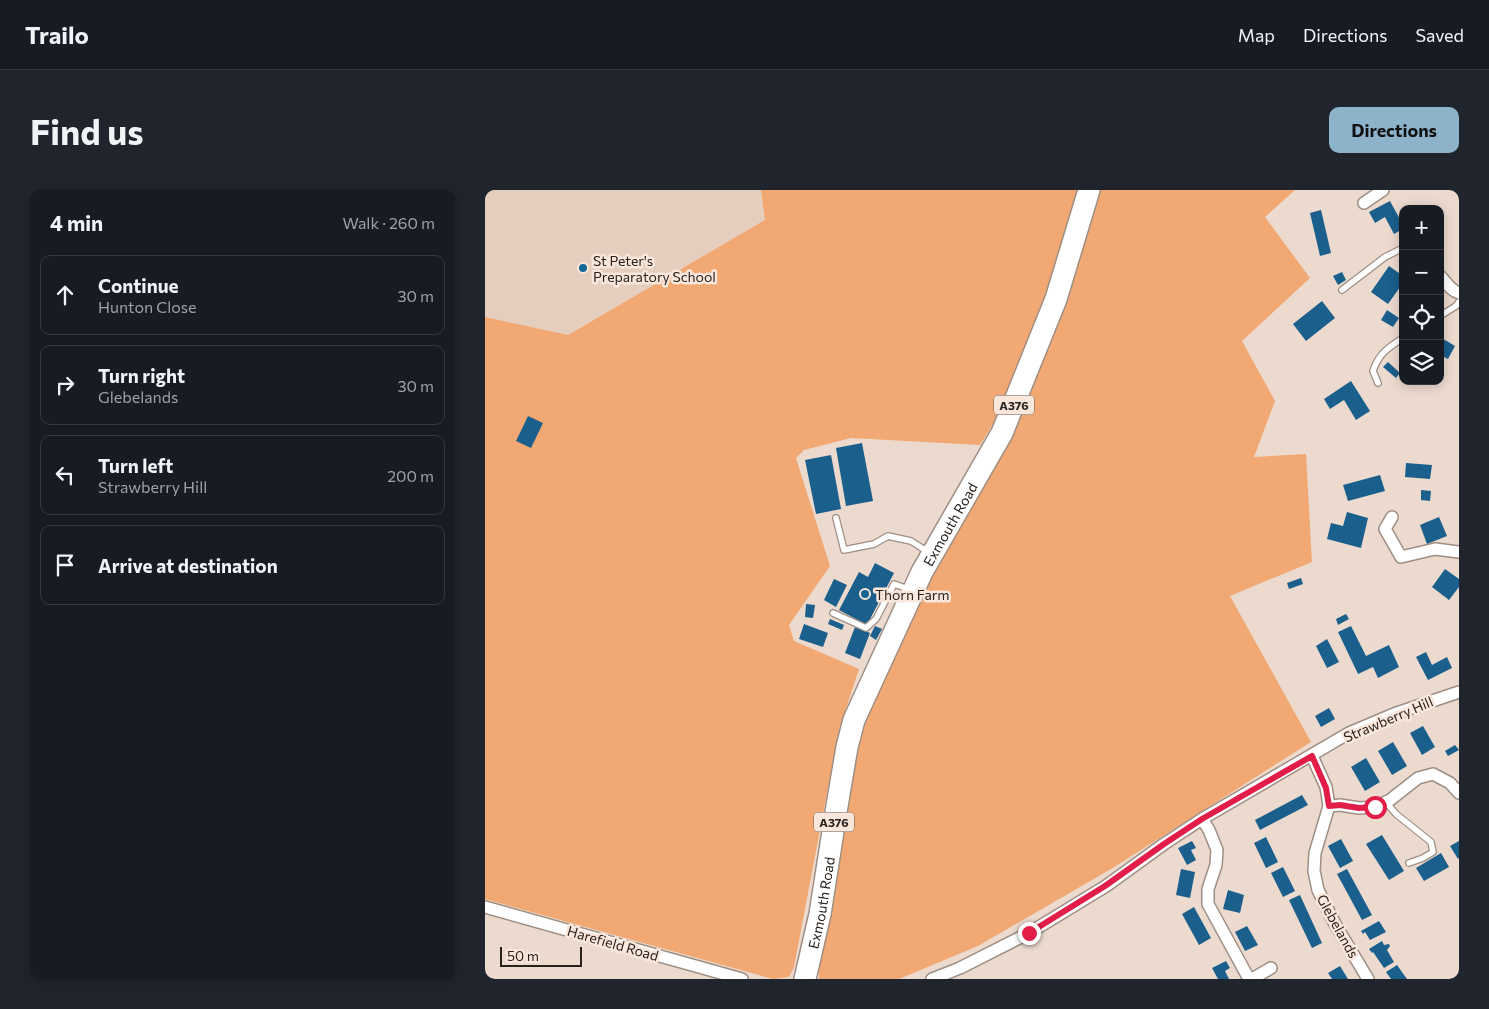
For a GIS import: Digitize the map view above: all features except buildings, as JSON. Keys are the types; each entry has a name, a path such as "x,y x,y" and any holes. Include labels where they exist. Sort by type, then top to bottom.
{"highway":[{"name":"Exmouth Road","path":"805,979 820,914 847,747 854,720 931,554 1006,425 1055,299 1089,190"}],"street":[{"path":"1364,203 1383,190"},
{"path":"1444,280 1459,294"},
{"path":"1392,517 1385,528 1401,557 1435,549 1459,552"},
{"name":"Strawberry Hill","path":"932,979 960,968 1029,933 1105,886 1202,819 1349,733 1409,708 1459,692"},
{"name":"Glebelands","path":"1312,756 1326,788 1329,806 1315,853 1314,871 1318,890 1335,924 1368,979"},
{"path":"1329,806 1375,807 1404,790 1418,778 1433,774 1450,783 1459,793"},
{"path":"1202,819 1209,830 1217,850 1216,865 1208,889 1208,904 1250,979 1271,968"},
{"name":"Harefield Road","path":"485,907 742,979"}],"lane":[{"path":"1342,290 1389,254 1399,250"},
{"path":"1444,314 1459,302"},
{"path":"1378,383 1373,371 1378,358 1400,340"},
{"path":"836,518 844,550 874,544 888,536 911,542 931,554"},
{"path":"833,612 866,628 876,619 894,584 913,591"},
{"path":"1385,802 1396,814 1431,842 1433,852 1409,863"}],"shaded area":[{"name":"St Peter's Preparatory School","path":"485,190 761,190 766,220 567,335 485,317"},
{"path":"761,190 1080,190 1063,259 1008,400 980,445 851,438 804,450 796,458 830,566 789,625 794,641 859,669 839,730 794,967 789,977 773,979 485,899 485,317 568,335 765,220"},
{"path":"1098,190 1295,190 1265,217 1310,278 1242,341 1275,401 1254,457 1306,454 1312,562 1230,596 1311,742 1111,869 978,946 899,979 819,979 819,965 834,865 861,728 943,552 1049,344 1080,257"}],"place":[{"name":"St Peter's Preparatory School","path":"583,268"},
{"name":"Thorn Farm","path":"865,594"}],"route":[{"path":"1029,933 1105,886 1202,819 1312,756 1326,788 1329,806 1375,807"}]}
